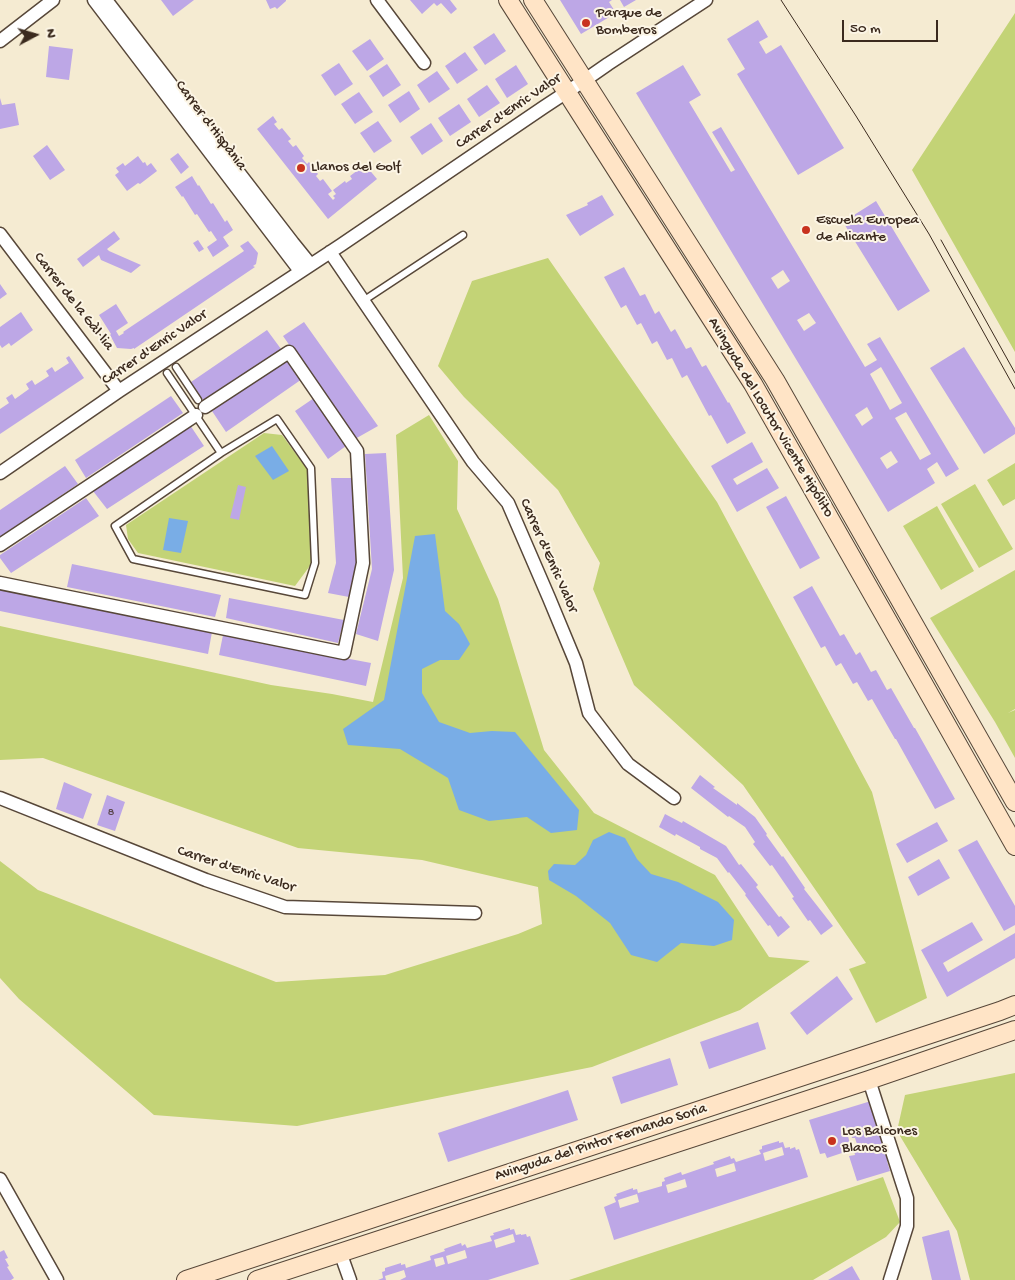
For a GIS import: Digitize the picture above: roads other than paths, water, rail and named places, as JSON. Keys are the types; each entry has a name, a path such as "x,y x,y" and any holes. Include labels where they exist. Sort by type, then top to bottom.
{"main road":[{"name":"Avinguda del Locutor Vicente Hipólito","path":"508,0 753,384 1015,846"},
{"name":"Avinguda del Locutor Vicente Hipólito","path":"533,0 775,380 1015,802"},
{"name":"Avinguda del Pintor Fernando Soria","path":"186,1280 1015,1005"},
{"name":"Avinguda del Pintor Fernando Soria","path":"257,1280 869,1080 1015,1030"}],"street":[{"path":"0,41 53,0"},
{"name":"Carrer d'Hispània","path":"94,0 305,268"},
{"name":"Carrer d'Hispània","path":"106,0 293,243 305,268"},
{"path":"377,0 424,62"},
{"name":"Carrer d'Enric Valor","path":"0,473 119,391 706,0"},
{"name":"Carrer de la Gàl·lia","path":"0,234 119,391"},
{"name":"Carrer d'Enric Valor","path":"330,252 472,462 508,503 576,663 589,712 628,764 674,798"},
{"path":"0,544 200,408 288,352 357,451 363,563 344,653 0,583"},
{"name":"Carrer d'Enric Valor","path":"0,798 206,880 285,907 475,913"},
{"path":"869,1080 907,1198 907,1226 890,1280"},
{"path":"0,1179 57,1280"},
{"path":"340,1252 350,1280"}],"lane":[{"path":"363,300 463,235"},
{"path":"176,367 200,408 221,453"},
{"path":"167,373 200,408"},
{"path":"276,418 311,468 316,564 305,594 133,559 115,526 221,453 276,418"}],"water":[{"path":"272,446 289,471 273,480 255,456"},
{"path":"169,518 188,521 181,553 163,550"},
{"path":"435,534 445,611 459,624 470,644 459,660 440,660 422,669 422,693 439,722 470,733 492,731 515,732 579,810 577,830 551,833 527,817 489,821 459,810 448,778 400,749 348,745 343,729 384,700 415,536"},
{"path":"609,832 625,838 637,859 651,874 678,882 718,902 734,920 732,940 714,946 681,943 657,962 631,955 610,923 576,896 549,880 548,871 554,864 575,865 586,855 593,840"}],"tram line":[{"path":"781,0 929,234 1015,389"},
{"path":"941,240 1015,373"}],"place":[{"name":"Parque de Bomberos","path":"586,23"},
{"name":"Llanos del Golf","path":"301,168"},
{"name":"Escuela Europea de Alicante","path":"806,230"},
{"name":"Los Balcones Blancos","path":"832,1141"}]}
